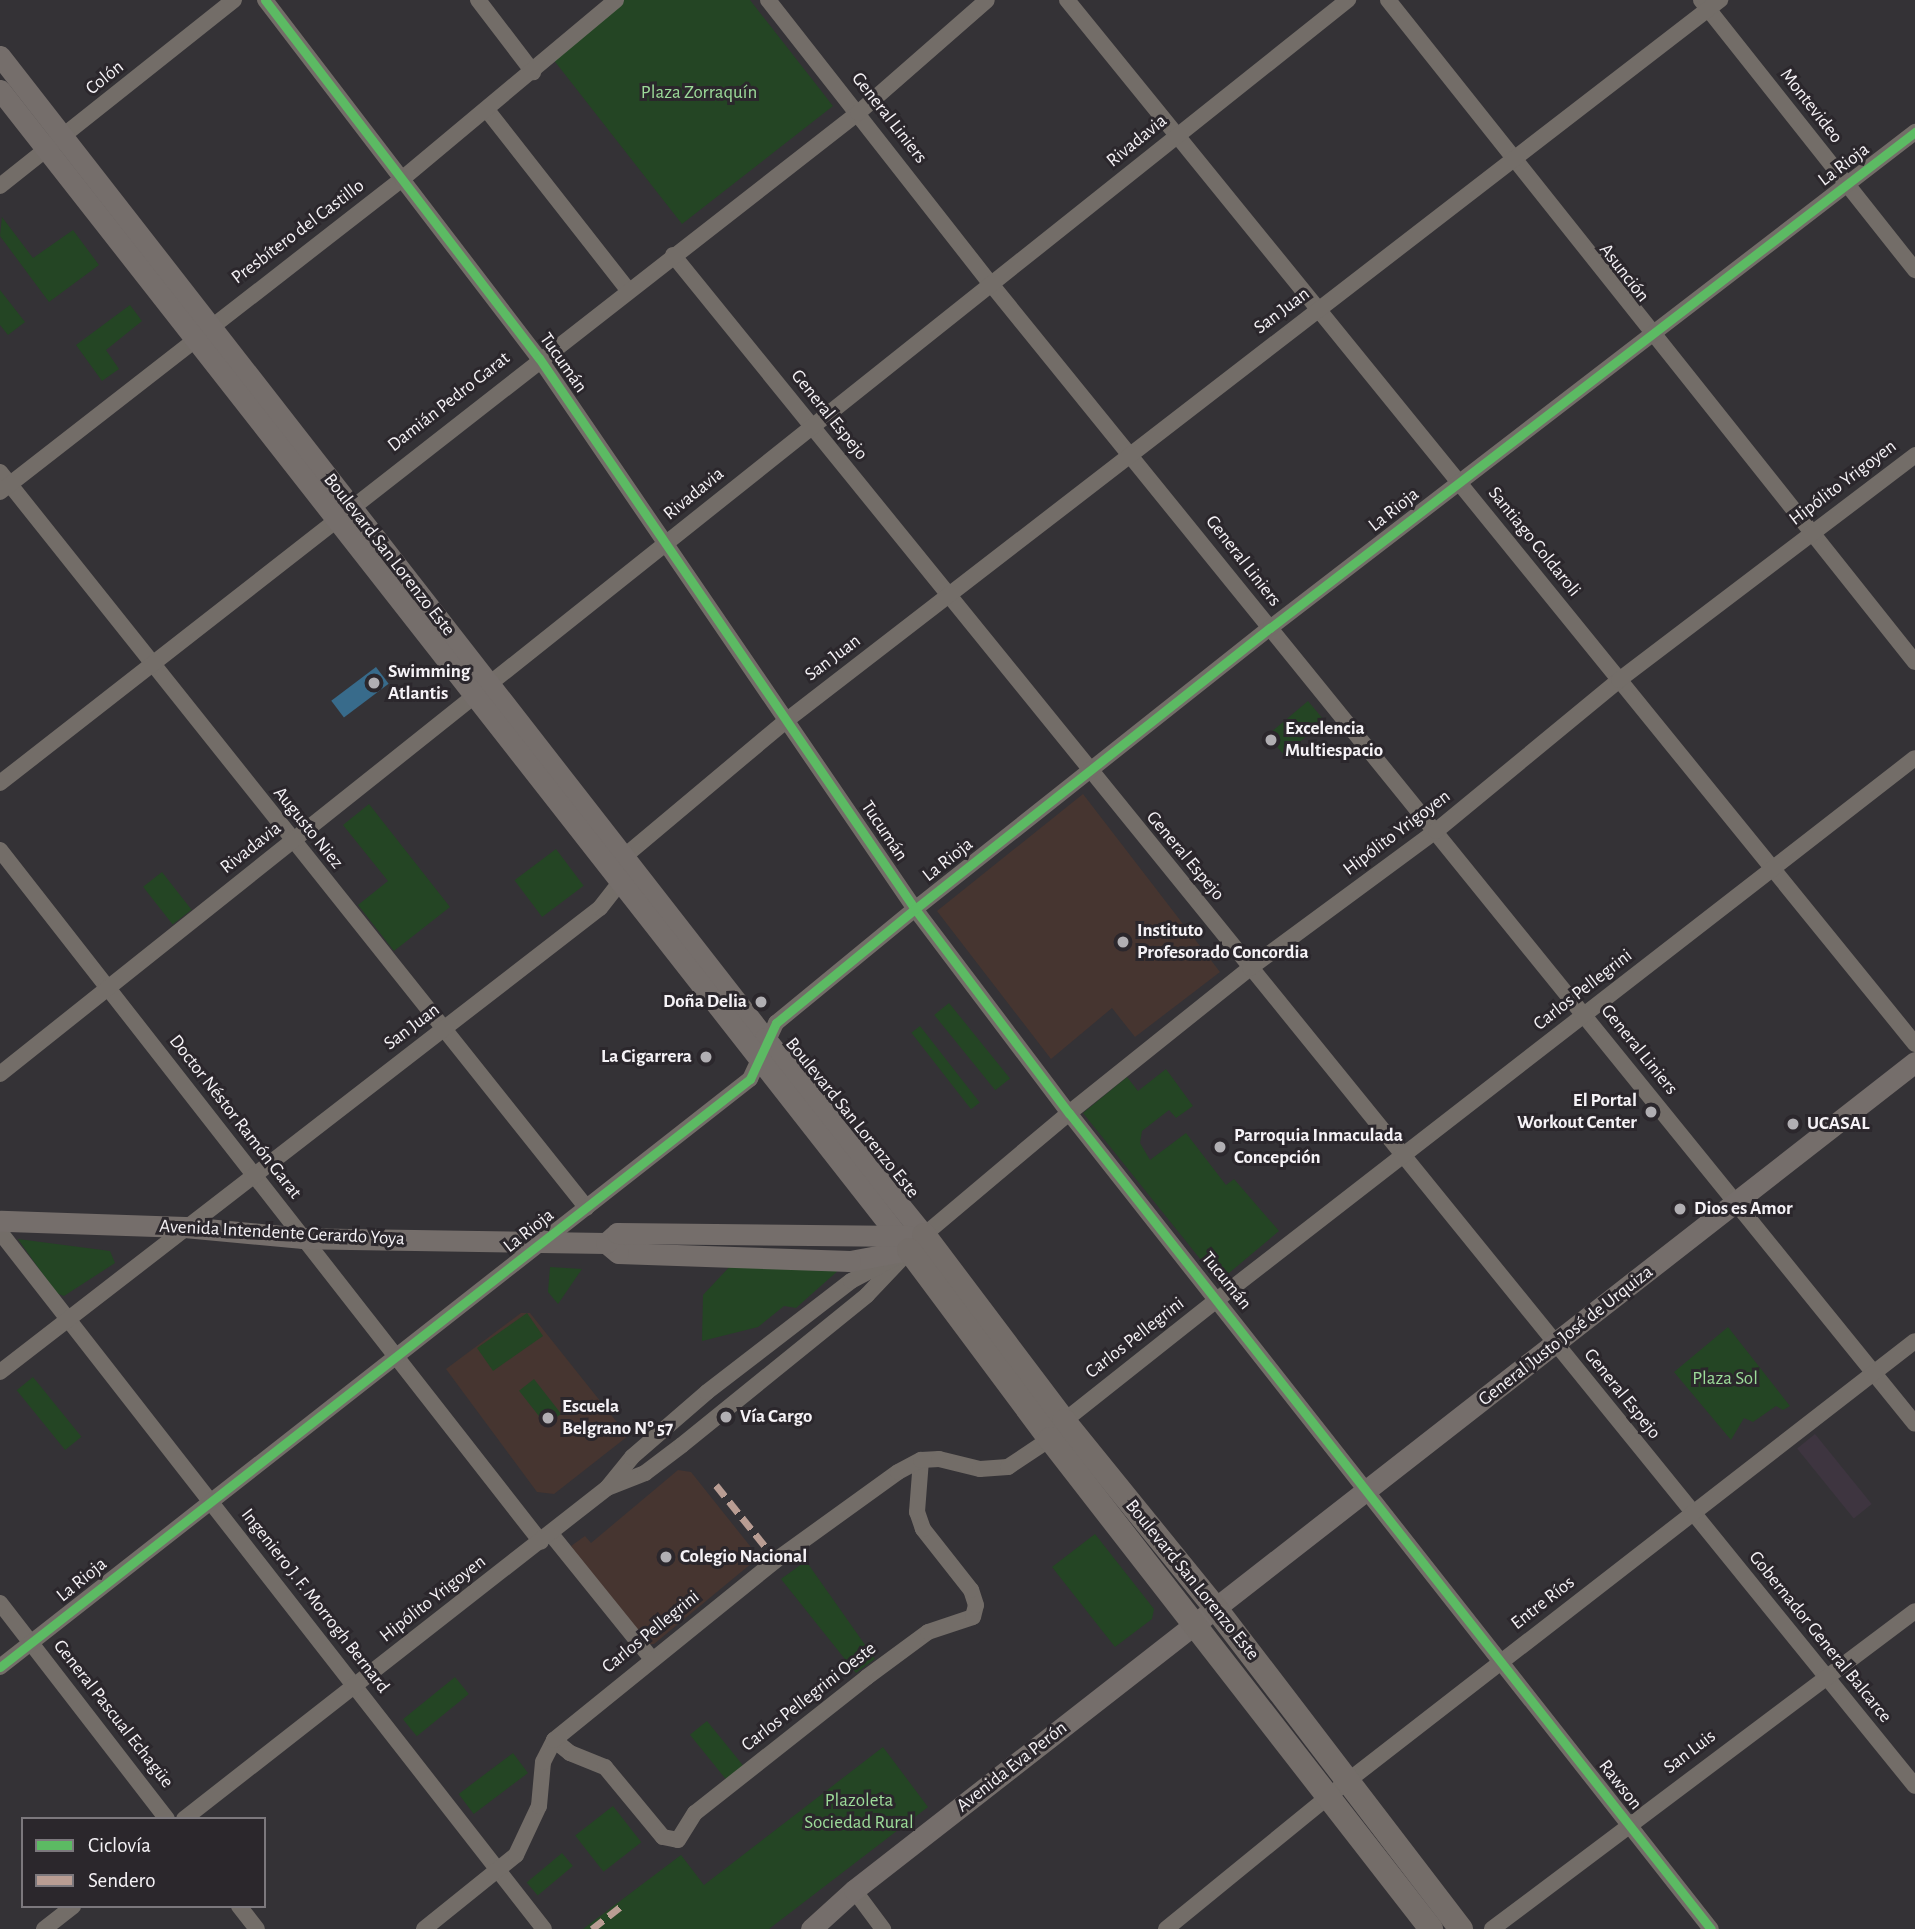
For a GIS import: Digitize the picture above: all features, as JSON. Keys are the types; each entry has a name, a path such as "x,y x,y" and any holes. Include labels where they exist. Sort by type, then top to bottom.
{"main road":[{"name":"Boulevard San Lorenzo Este","path":"0,56 55,145 193,341 335,521 626,855 765,1038 911,1240 1056,1430 1195,1623 1340,1788"},
{"name":"Boulevard San Lorenzo Este","path":"0,89 55,145 210,325 352,506 480,690 620,882 761,1061 911,1240"},
{"name":"General Justo José de Urquiza","path":"1217,1610 1915,1062"},
{"name":"Avenida Intendente Gerardo Yoya","path":"0,1221 185,1227 303,1238 606,1243 618,1253 850,1261 911,1240"},
{"name":"Boulevard San Lorenzo Este","path":"1056,1430 1217,1610 1340,1788"},
{"name":"Avenida Eva Perón","path":"811,1929 855,1890 1195,1623 1217,1610"},
{"path":"1340,1788 1431,1929"},
{"path":"1340,1788 1461,1929"}],"street":[{"name":"Colón","path":"0,186 55,145 234,0"},
{"name":"Tucumán","path":"265,0 540,358 915,909 1069,1113 1502,1661"},
{"path":"478,0 533,72"},
{"name":"Presbítero del Castillo","path":"3,483 193,341 210,325 402,179 616,0"},
{"name":"General Liniers","path":"768,0 992,284 1915,1424"},
{"name":"Damián Pedro Garat","path":"0,783 540,358 858,113 987,0"},
{"name":"Santiago Coldaroli","path":"1067,0 1175,138 1459,482 1915,1044"},
{"name":"Rivadavia","path":"0,1074 1348,0"},
{"name":"Asunción","path":"1388,0 1650,334 1915,662"},
{"name":"San Juan","path":"0,1372 600,908 620,882 626,855 787,720 1131,453 1515,162 1709,3"},
{"name":"Montevideo","path":"1709,3 1915,270"},
{"path":"487,110 628,290"},
{"name":"La Rioja","path":"0,1667 750,1079 761,1061 765,1038 776,1023 915,909 1270,628 1915,132"},
{"name":"General Espejo","path":"673,255 1088,772 1692,1514"},
{"name":"Hipólito Yrigoyen","path":"187,1817 607,1489 632,1457 707,1392 851,1281 911,1240 1250,968 1436,831 1619,680 1915,455"},
{"name":"Augusto Niez","path":"3,483 152,664 292,842 446,1028 587,1208"},
{"name":"Carlos Pellegrini","path":"424,1929 516,1855 539,1806 543,1762 554,1740 651,1658 776,1560 920,1460 939,1459 980,1469 1008,1467 1218,1299 1915,758"},
{"name":"Doctor Néstor Ramón Garat","path":"0,850 395,1355 546,1538 651,1658"},
{"name":"Ingeniero J. F. Morrogh Bernard","path":"0,1232 544,1929"},
{"name":"Hipólito Yrigoyen","path":"607,1489 645,1474 867,1295 911,1240"},
{"name":"Entre Ríos","path":"1166,1929 1340,1788 1915,1341"},
{"name":"Carlos Pellegrini Oeste","path":"554,1740 570,1753 605,1767 663,1837 678,1840 695,1813 867,1677 928,1632 973,1617 976,1605 971,1590 923,1529 917,1511 920,1460"},
{"name":"Gobernador General Balcarce","path":"1692,1514 1915,1786"},
{"name":"General Pascual Echagüe","path":"0,1603 165,1817"},
{"name":"San Luis","path":"1492,1929 1628,1824 1915,1611"},
{"name":"Rawson","path":"1502,1661 1712,1929"},
{"path":"855,1890 883,1929"},
{"path":"44,1929 70,1908"},
{"path":"241,1908 257,1929"}],"shaded area":[{"path":"1083,794 1220,972 1135,1037 1112,1008 1051,1059 937,911"},
{"name":"Escuela Belgrano Nº 57","path":"521,1313 530,1313 628,1436 554,1494 537,1492 446,1369"},
{"path":"1815,1434 1872,1504 1854,1518 1797,1448"},
{"name":"Colegio Nacional","path":"678,1470 691,1472 754,1551 752,1563 654,1644 642,1645 571,1546 585,1536 591,1543"}],"green space":[{"name":"Plaza Zorraquín","path":"618,0 750,0 833,106 682,224 549,54"},
{"path":"2,217 33,258 73,230 99,265 49,302 0,236"},
{"path":"0,290 25,322 8,335 0,325"},
{"path":"130,305 142,321 106,350 119,369 102,381 76,345"},
{"path":"1308,701 1325,721 1284,755 1267,735"},
{"path":"369,804 450,907 394,951 358,905 388,881 343,825"},
{"path":"556,849 584,886 542,917 514,880"},
{"path":"162,872 192,910 173,925 143,887"},
{"path":"949,1003 1010,1078 995,1090 934,1015"},
{"path":"920,1026 980,1102 971,1109 911,1033"},
{"path":"1166,1069 1193,1106 1176,1118 1169,1110 1142,1131 1140,1143 1150,1160 1186,1133 1226,1185 1234,1179 1279,1231 1229,1273 1209,1270 1083,1113 1127,1077 1138,1091"},
{"path":"18,1239 110,1251 115,1263 64,1296 56,1293"},
{"path":"733,1263 841,1268 796,1308 784,1306 758,1327 702,1341 703,1295"},
{"path":"550,1267 582,1269 558,1304 548,1292"},
{"path":"527,1313 543,1336 493,1371 477,1348"},
{"name":"Plaza Sol","path":"1728,1327 1790,1406 1783,1410 1776,1406 1753,1422 1744,1418 1731,1440 1674,1372"},
{"path":"33,1377 81,1437 65,1450 17,1390"},
{"path":"534,1379 561,1414 546,1425 519,1391"},
{"path":"1095,1534 1154,1609 1152,1619 1115,1647 1052,1567"},
{"path":"806,1561 875,1659 856,1673 781,1579"},
{"path":"455,1677 469,1694 417,1736 403,1719"},
{"path":"707,1721 744,1767 727,1781 690,1735"},
{"name":"Plazoleta Sociedad Rural","path":"883,1747 928,1807 769,1929 583,1929 681,1855 704,1885"},
{"path":"513,1753 528,1773 474,1814 459,1794"},
{"path":"613,1806 641,1842 603,1872 575,1836"},
{"path":"562,1853 573,1866 538,1896 527,1883"}],"water":[{"path":"376,667 389,684 344,717 331,701"}],"marked path":[{"path":"716,1485 776,1560"},
{"path":"592,1929 620,1907"}],"cycle path":[{"path":"265,0 539,358 915,909 1069,1113 1711,1929"},
{"path":"0,1667 750,1079 776,1023 915,909 1270,628 1915,132"}],"place":[{"name":"Swimming Atlantis","path":"374,683"},
{"name":"Excelencia Multiespacio","path":"1271,740"},
{"name":"Instituto Profesorado Concordia","path":"1123,942"},
{"name":"Doña Delia","path":"761,1002"},
{"name":"La Cigarrera","path":"706,1057"},
{"name":"El Portal Workout Center","path":"1651,1112"},
{"name":"UCASAL","path":"1793,1124"},
{"name":"Parroquia Inmaculada Concepción","path":"1220,1147"},
{"name":"Dios es Amor","path":"1680,1209"},
{"name":"Vía Cargo","path":"726,1417"},
{"name":"Escuela Belgrano Nº 57","path":"548,1418"},
{"name":"Colegio Nacional","path":"666,1557"}]}
